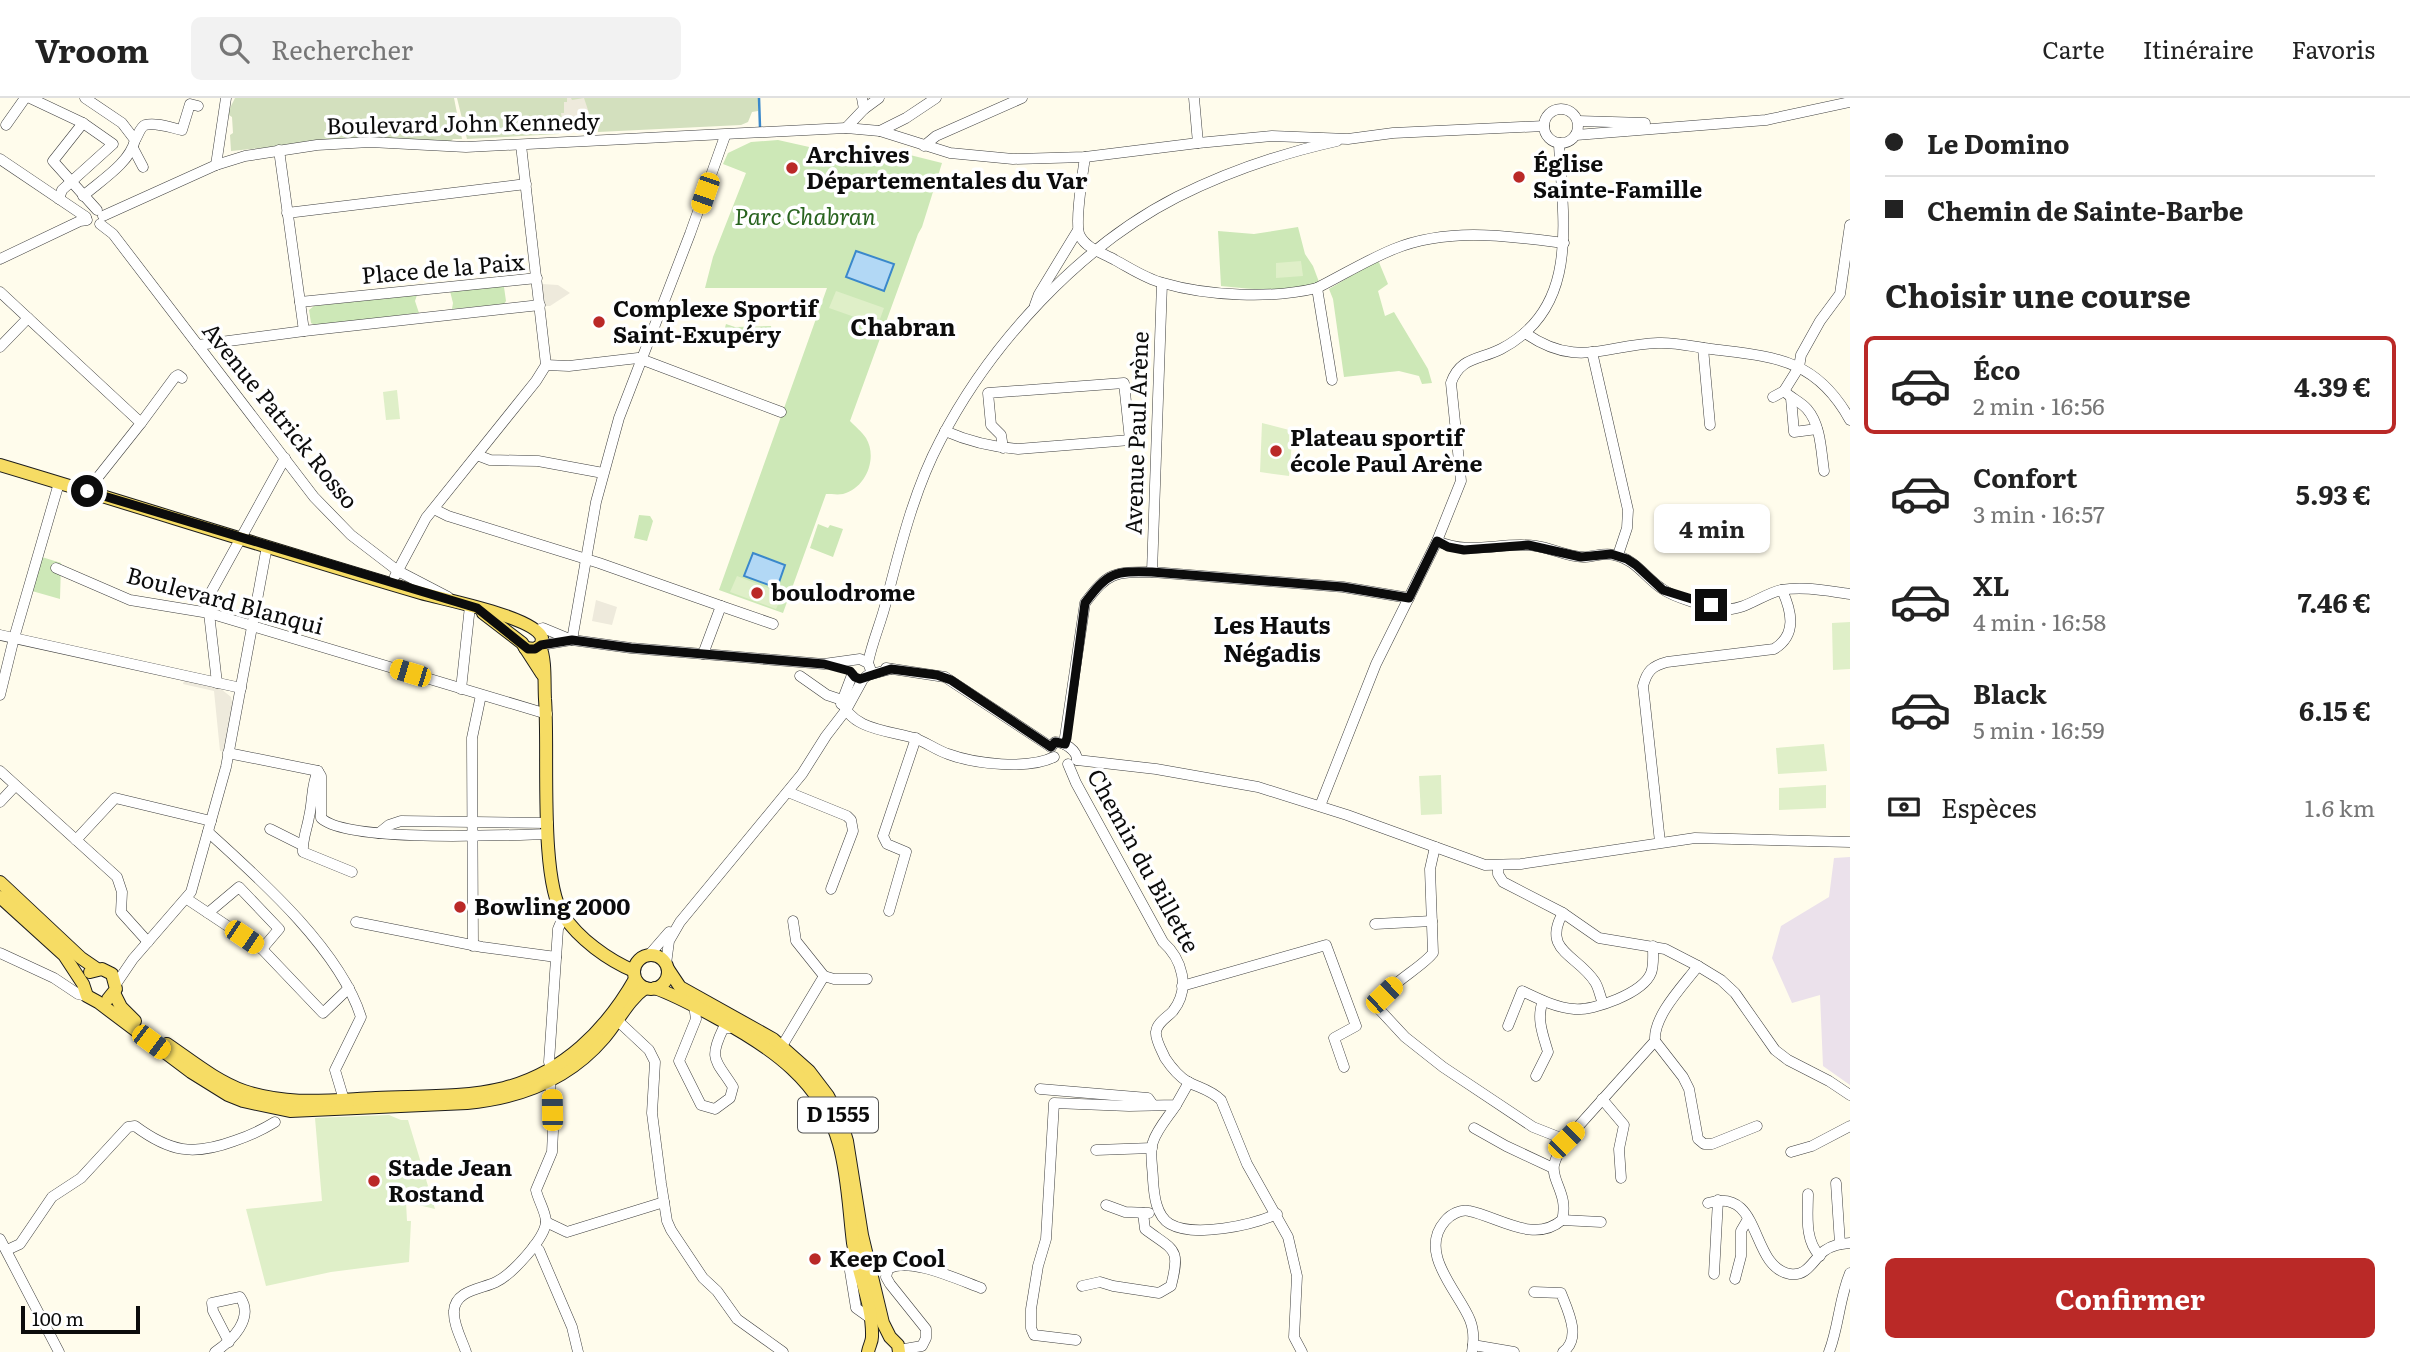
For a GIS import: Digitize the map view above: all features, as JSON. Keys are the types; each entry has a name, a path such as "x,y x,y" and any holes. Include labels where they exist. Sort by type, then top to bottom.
{"main road":[{"name":"D 1555","path":"0,465 522,621 536,629"},
{"name":"D 1555","path":"468,606 524,645 544,678"},
{"path":"536,629 542,638 540,645 532,650 524,645 523,632 536,629"},
{"name":"D 1555","path":"540,645 547,714 548,828 556,900 564,915 585,940 642,981 676,995 771,1050 802,1077 821,1100 839,1143 854,1248 870,1318 870,1346"},
{"path":"0,882 81,958 102,970 115,989 121,1007 135,1021 233,1086 283,1101 491,1091 551,1075 601,1027 642,981 665,981 667,967 660,958 645,957 642,981 618,1021 584,1058 551,1075 493,1100 290,1111 243,1101 216,1088 89,994 64,955 0,897"},
{"name":"D 1555","path":"598,949 617,958 645,957"},
{"name":"D 1555","path":"667,967 680,987 782,1046 810,1071 828,1097 841,1121 852,1162 868,1264 883,1323 890,1337"},
{"path":"89,994 88,974 102,970"},
{"path":"89,994 110,998 115,989"},
{"path":"870,1346 884,1336 890,1337 895,1340 899,1351"}],"street":[{"path":"6,125 25,98"},
{"path":"30,98 83,123 113,144 55,197"},
{"path":"85,98 126,127 132,149 143,167"},
{"path":"862,98 864,109"},
{"path":"846,128 879,98"},
{"path":"884,132 936,98"},
{"path":"924,146 936,136 1022,98"},
{"path":"1194,98 1198,143"},
{"path":"1555,98 1564,109"},
{"path":"1555,98 1544,127 1550,139 1559,143 1569,141 1576,135 1766,120 1850,102"},
{"path":"216,165 226,100"},
{"path":"83,196 132,149 142,127 158,125 182,130 190,104 198,106"},
{"path":"1550,112 1564,109 1571,111 1578,121 1576,135"},
{"path":"1578,121 1688,126"},
{"name":"Avenue Patrick Rosso","path":"83,123 53,161 100,216 314,497 351,535 398,571 468,606"},
{"path":"645,957 680,922 788,792 826,736 861,668 886,603 922,482 945,431 985,367 1034,309 1097,250 1146,216 1195,188 1292,152 1348,139 1393,134 1544,127"},
{"name":"Boulevard John Kennedy","path":"0,259 87,218 89,212 100,216 216,165 279,150 370,142 466,147 846,128 884,132 950,153 987,157 1085,157 1272,136 1348,139"},
{"path":"572,640 603,473 634,376 726,136"},
{"path":"1320,806 1376,664 1437,541 1461,481 1451,383 1455,371 1464,363 1498,350 1525,333 1539,317 1555,288 1563,261 1564,243 1559,143"},
{"path":"521,145 537,278"},
{"path":"279,150 304,331"},
{"path":"1034,309 1040,293 1078,230 1085,157"},
{"path":"0,159 87,218"},
{"path":"287,213 526,184"},
{"path":"1817,429 1794,432 1788,395 1801,355 1820,321 1845,293 1850,225"},
{"path":"1078,230 1085,243 1162,283 1198,290 1255,294 1317,288 1375,257 1431,239 1477,234 1564,243"},
{"name":"Place de la Paix","path":"198,345 540,305 537,278 300,302"},
{"name":"Avenue Paul Arène","path":"1152,572 1162,283"},
{"path":"1317,288 1332,380"},
{"path":"0,292 141,423"},
{"path":"392,583 434,509 537,381 546,365 540,305"},
{"path":"0,347 27,318"},
{"path":"1525,333 1562,352 1592,352 1660,343 1788,361 1825,386 1850,420"},
{"path":"1703,348 1710,425"},
{"path":"1592,352 1628,510 1627,528 1618,555"},
{"path":"546,365 569,366 629,358 642,359 781,412"},
{"path":"612,361 634,376"},
{"path":"87,491 174,377 178,375 182,378"},
{"path":"945,431 968,442 1003,448 1018,449 1130,440 1124,383 988,393 991,425 1001,435 1003,448"},
{"path":"1773,397 1788,395 1806,408 1817,429 1824,471"},
{"path":"477,455 489,460 538,460 603,473"},
{"path":"217,682 209,613 210,594 285,458"},
{"path":"0,695 60,483"},
{"path":"434,509 448,516 586,559 773,624"},
{"path":"1437,541 1448,547 1464,550 1528,545 1581,557 1618,555 1636,565 1672,595 1727,609 1738,608 1782,590 1800,588 1850,594"},
{"path":"115,989 133,959 191,892 228,753 267,546"},
{"name":"Boulevard Blanqui","path":"56,568 130,600 209,613 547,714"},
{"path":"800,676 844,705 862,724 874,729 916,738 950,755 977,761 1023,764 1046,760 1055,742 1065,744 1085,603 1095,589 1111,575 1122,571 1152,572 1343,587 1409,598"},
{"path":"1660,842 1643,686 1647,671 1667,662 1774,649 1784,643 1791,620 1782,590"},
{"path":"461,689 468,606"},
{"path":"703,654 721,606"},
{"path":"536,629 543,628 572,640"},
{"path":"0,635 241,688"},
{"path":"540,645 572,640 891,669 944,677 1052,752 1073,762 1206,777 1258,787 1320,806 1472,862 1498,866 1660,842 1712,838 1850,842"},
{"path":"473,946 472,738 481,695"},
{"path":"889,911 906,852 887,845 883,836 916,738"},
{"name":"Chemin du Billette","path":"1065,744 1075,753 1073,762 1076,783 1163,942 1173,951 1182,971 1179,1000 1156,1032 1164,1056 1176,1072 1189,1082 1214,1093 1221,1100 1247,1164 1288,1237 1297,1276 1293,1327 1297,1345 1302,1352"},
{"path":"228,753 315,769 321,776 321,818 347,830 379,834 473,835 548,828"},
{"path":"315,769 303,852 352,872"},
{"path":"0,771 117,877 122,892 121,912 148,942"},
{"path":"0,802 15,786"},
{"path":"788,792 851,820 853,831 831,889"},
{"path":"76,840 115,798 210,827 299,919 354,996 361,1017 335,1070 344,1100"},
{"path":"309,819 321,818"},
{"path":"379,834 389,825 401,821 471,822 548,828"},
{"path":"270,829 302,845"},
{"path":"1435,848 1430,869 1433,953 1427,961 1384,995 1379,1009 1405,1037 1453,1074 1533,1127 1566,1140"},
{"path":"1498,866 1498,874 1503,882 1563,913 1599,938 1665,949 1698,965 1735,993 1775,1050 1850,1095"},
{"path":"208,913 239,887 279,929 262,949"},
{"path":"187,899 262,949 323,1013 349,988"},
{"path":"1563,913 1555,927 1557,944 1595,981 1603,1003"},
{"path":"466,1352 454,1310 458,1300 468,1292 496,1282 508,1274 534,1246 546,1222 536,1190 552,1152 549,1062 558,929 564,915"},
{"path":"793,921 796,942 824,976 834,979 867,979"},
{"path":"1375,924 1432,921"},
{"path":"356,922 473,946 556,957"},
{"path":"667,967 668,941 680,922"},
{"path":"1182,986 1326,945 1356,1026 1334,1038 1344,1067"},
{"path":"1508,1026 1522,991 1543,1001 1574,1010 1603,1003 1644,986 1653,971 1653,946"},
{"path":"0,953 89,994"},
{"path":"102,970 133,959"},
{"path":"1698,965 1658,1020 1654,1031 1655,1041 1689,1089 1698,1139 1704,1144 1712,1144 1757,1126"},
{"path":"782,1046 824,976"},
{"path":"1536,1076 1548,1052 1540,1026 1539,1008 1543,1001"},
{"path":"694,1005 696,1019 679,1061 701,1105 715,1109 730,1098 733,1087 714,1056 714,1048 723,1030 734,1027"},
{"path":"618,1021 649,1050 655,1062 652,1113 667,1221 671,1230 703,1278 717,1291 737,1319 783,1352"},
{"path":"1562,1220 1565,1210 1562,1191 1553,1168 1558,1154 1566,1140 1655,1041"},
{"path":"1189,1082 1152,1143 1154,1194 1160,1213 1170,1224 1201,1231 1234,1227 1277,1214"},
{"path":"1040,1089 1147,1098 1153,1105"},
{"path":"1602,1099 1624,1125 1619,1150 1621,1178"},
{"path":"1076,1340 1034,1335 1031,1328 1031,1309 1046,1239 1054,1103 1176,1105"},
{"path":"7,1250 20,1244 52,1197 81,1178 128,1127 135,1126 154,1140 172,1148 197,1152 236,1140 275,1122"},
{"path":"1791,1152 1812,1146 1850,1126"},
{"path":"1474,1128 1553,1168"},
{"path":"1096,1150 1152,1148"},
{"path":"1714,1274 1713,1201 1733,1202 1742,1208 1773,1264 1782,1272 1792,1275 1805,1272 1834,1245 1845,1243 1836,1183"},
{"path":"1808,1194 1808,1233 1813,1249 1820,1256"},
{"path":"546,1222 567,1231 664,1202"},
{"path":"1106,1205 1125,1212 1160,1213"},
{"path":"1514,1352 1473,1349 1473,1332 1469,1319 1446,1282 1440,1266 1438,1234 1444,1222 1454,1213 1466,1210 1528,1230 1546,1229 1562,1220 1601,1222"},
{"path":"1082,1286 1100,1282 1159,1293 1171,1286 1177,1265 1176,1256 1167,1245 1145,1229 1143,1213"},
{"path":"1735,1279 1741,1256 1741,1231 1748,1219"},
{"path":"0,1239 59,1352"},
{"path":"534,1246 539,1251 568,1316 578,1352"},
{"path":"899,1351 926,1349 926,1329 890,1284 886,1276 888,1269 894,1266 925,1268 981,1288"},
{"path":"1829,1352 1850,1273"},
{"path":"1534,1292 1561,1293 1571,1320 1573,1336 1570,1347 1563,1352"},
{"path":"215,1352 229,1342 240,1328 244,1304 240,1297 212,1303 213,1311 229,1342"}],"shaded area":[{"path":"567,98 584,98 591,119 562,120 561,113 564,113 564,102 567,102"},
{"path":"542,284 558,285 570,293 550,306 545,306"},
{"path":"596,600 617,607 612,625 592,621"},
{"path":"184,680 221,689 231,697 233,706 224,752 220,751 214,691 183,684"},
{"path":"1850,857 1850,1085 1823,1066 1820,995 1792,1003 1772,958 1781,926 1829,897 1834,858"}],"green space":[{"path":"235,98 454,98 462,139 453,139 449,143 366,138 231,151 232,117 227,114"},
{"path":"457,98 758,98 758,111 752,112 748,122 741,125 598,132 597,119 559,120 559,134 467,139"},
{"name":"Parc Chabran","path":"778,140 836,153 910,155 942,163 922,227 850,421 869,446 871,454 868,471 864,479 851,491 826,494 783,613 719,590 827,288 705,288 713,257 746,173 723,164 728,153 751,142"},
{"path":"1298,227 1305,254 1319,282 1283,289 1221,286 1218,231 1254,234"},
{"path":"1378,260 1388,284 1378,291 1385,316 1394,312 1428,369 1432,383 1422,384 1419,376 1399,371 1344,377 1333,299 1329,289"},
{"path":"1301,261 1303,276 1276,278 1276,263"},
{"path":"504,287 504,304 452,309 450,291"},
{"path":"836,291 884,308 880,319 866,315 863,320 829,308"},
{"path":"417,295 415,301 419,313 315,325 311,323 309,310 314,306"},
{"path":"726,324 735,327 771,326 772,337 722,338"},
{"path":"397,390 400,419 386,420 383,392"},
{"name":"Plateau sportif école Paul Arène","path":"1262,423 1293,431 1289,476 1260,472"},
{"path":"639,515 650,516 653,521 647,541 634,538"},
{"path":"818,524 843,529 833,557 810,548"},
{"path":"42,557 61,563 60,599 32,591"},
{"name":"boulodrome","path":"737,576 783,594 776,609 730,592"},
{"path":"1850,622 1850,669 1833,670 1832,623"},
{"path":"1824,744 1827,771 1778,774 1776,748"},
{"path":"1441,775 1442,814 1421,815 1419,776"},
{"path":"1826,785 1826,808 1779,810 1779,788"},
{"name":"Stade Jean Rostand","path":"389,1115 408,1120 435,1209 406,1202 407,1221 411,1221 409,1262 331,1272 266,1286 246,1209 322,1201 315,1118"}],"water":[{"path":"856,251 894,264 884,291 846,277"},
{"path":"753,553 785,565 777,588 744,576"}],"waterway":[{"path":"759,98 760,127"}],"place":[{"name":"Archives Départementales du Var","path":"792,168"},
{"name":"Église Sainte-Famille","path":"1519,177"},
{"name":"Complexe Sportif Saint-Exupéry","path":"599,322"},
{"name":"Plateau sportif école Paul Arène","path":"1276,451"},
{"name":"boulodrome","path":"757,593"},
{"name":"Bowling 2000","path":"460,907"},
{"name":"Stade Jean Rostand","path":"374,1181"},
{"name":"Keep Cool","path":"815,1259"}],"district":[{"name":"Chabran","path":"903,328"},
{"name":"Les Hauts Négadis","path":"1272,640"}],"route":[{"path":"87,491 477,608 532,650 541,645 572,640 631,648 824,664 850,671 860,679 891,669 937,675 951,680 1051,747 1055,742 1065,744 1067,738 1085,603 1095,589 1111,575 1122,571 1343,587 1409,598 1437,541 1448,547 1464,550 1528,545 1581,557 1618,555 1636,565 1647,577 1672,595 1711,605"}]}
